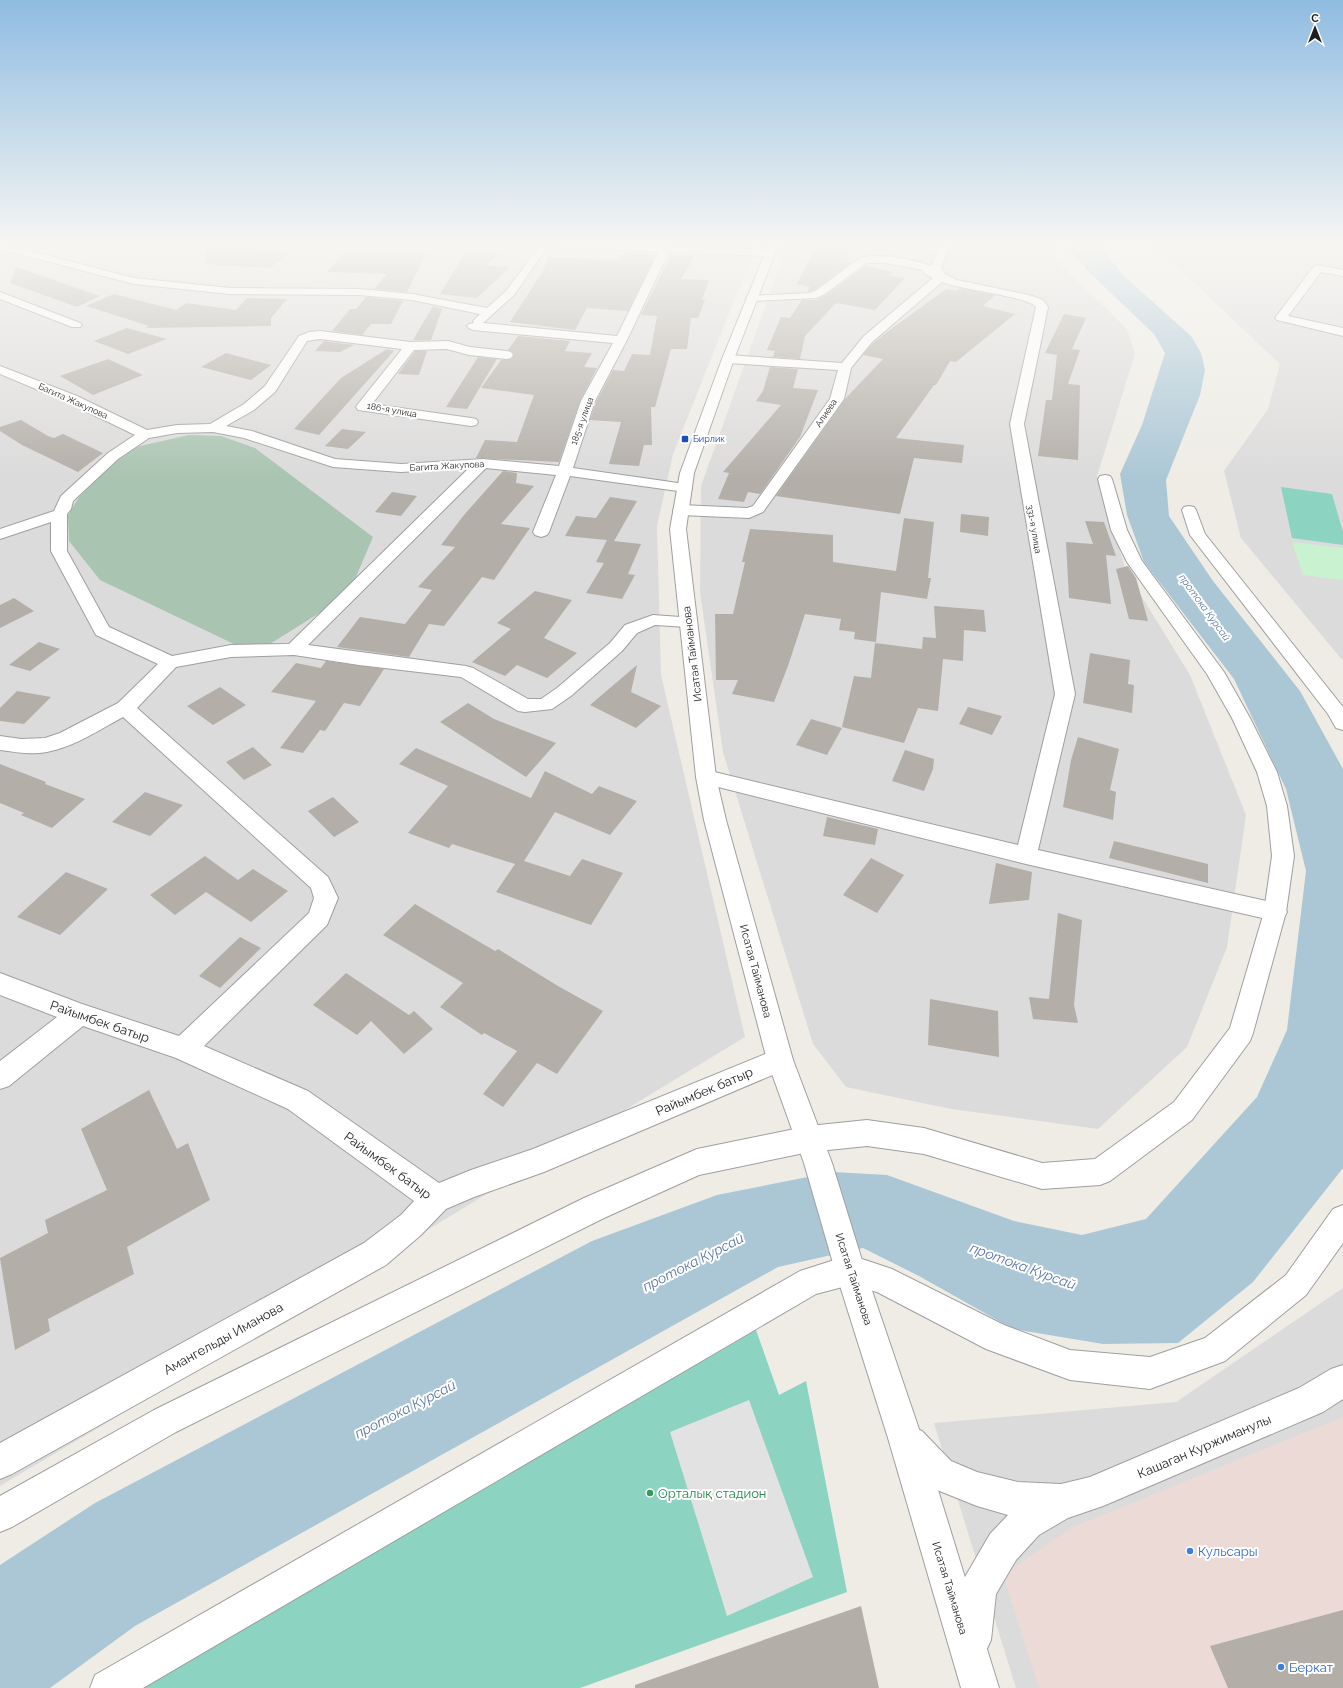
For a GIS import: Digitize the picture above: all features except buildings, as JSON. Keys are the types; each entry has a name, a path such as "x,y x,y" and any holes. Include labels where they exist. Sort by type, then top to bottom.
{"street":[{"path":"68,322 76,325"},
{"path":"448,345 468,332 479,322"},
{"name":"185-я улица","path":"542,532 565,471 588,401 630,322"},
{"name":"Исатая Тайманова","path":"743,322 687,473 678,529 706,777 715,820 780,1060 813,1151 905,1438 980,1688"},
{"name":"Алиева","path":"681,510 749,512 758,510 837,399 845,367 868,338 887,322"},
{"name":"331-я улица","path":"1026,856 1065,694 1025,478 1017,424 1039,322"},
{"path":"1298,322 1343,332"},
{"path":"468,332 621,340"},
{"path":"213,428 249,407 270,389 303,340 309,336 320,335 410,346 448,345 469,351 506,356"},
{"name":"186-я улица","path":"410,346 363,407 471,422"},
{"path":"728,359 845,367"},
{"name":"Багита Жакупова","path":"0,370 72,399 145,434 177,429 213,428 248,434 332,463 401,468 483,463 565,471 685,488"},
{"path":"0,534 59,514 64,509 66,499 113,456 145,434"},
{"path":"294,648 483,463"},
{"path":"0,1515 164,1421 594,1208 697,1162 813,1151 867,1133 924,1141 1042,1176 1100,1172 1183,1111 1242,1032 1275,912 1283,856 1277,806 1267,772 1241,718 1215,672 1135,562 1119,530 1105,479"},
{"path":"1189,510 1198,535 1336,711 1343,724"},
{"path":"59,514 59,551 102,631 170,662 231,651 294,648 359,659 466,672 525,706 544,705 564,692 605,657 631,629 653,620 688,622"},
{"path":"0,743 21,746 46,745 67,738 125,708 170,662"},
{"path":"125,708 320,883 326,898 319,918 183,1049"},
{"path":"706,777 1026,856 1275,912"},
{"name":"Райымбек батыр","path":"0,984 79,1014 183,1049 298,1100 436,1199 471,1184 534,1162 780,1060"},
{"path":"0,1077 79,1014"},
{"name":"Амангельды Иманова","path":"0,1462 376,1254 411,1224 436,1199"},
{"path":"108,1688 810,1281 850,1270 882,1279 997,1338 1070,1365 1150,1373 1214,1350 1296,1285 1343,1219"},
{"name":"Кашаган Куржиманулы","path":"970,1654 978,1590 1003,1547 1026,1522 1061,1502 1091,1494 1311,1400 1343,1381"},
{"name":"Кашаган Куржиманулы","path":"905,1438 940,1474 977,1489 1018,1500 1061,1502"}],"shaded area":[{"path":"0,322 726,322 673,454 657,526 661,675 745,1037 240,1344 0,1486"},
{"path":"760,322 1120,322 1127,329 1135,354 1097,476 1126,571 1190,675 1246,815 1227,947 1187,1047 1098,1129 951,1109 846,1087 813,1044 723,752 700,592 701,486"},
{"path":"1235,322 1343,322 1343,661 1241,538 1224,471 1268,409 1280,364"},
{"path":"1343,1288 1343,1688 1016,1688 934,1423 1176,1402"},
{"path":"749,1400 813,1577 727,1616 670,1432"},
{"name":"Кульсары","path":"1343,1417 1343,1688 1039,1688 1003,1575 1073,1527"}],"green space":[{"path":"189,435 221,436 255,448 373,537 355,579 324,610 270,644 238,646 100,580 69,541 68,515 79,497 126,452 140,446"},
{"path":"1281,487 1332,494 1343,532 1343,545 1292,538"},
{"path":"1292,542 1343,548 1343,580 1303,575"},
{"name":"Орталық стадион","path":"756,1330 779,1395 806,1381 847,1592 580,1688 133,1688"}],"water":[{"name":"протока Курсай","path":"1141,322 1175,322 1191,336 1201,353 1205,370 1200,395 1166,480 1169,516 1213,581 1300,691 1343,769 1343,1168 1253,1282 1178,1343 1103,1344 1013,1329 919,1276 863,1248 778,1267 135,1626 50,1688 0,1688 0,1565 95,1503 592,1241 717,1195 833,1172 887,1175 1014,1221 1082,1235 1146,1219 1257,1097 1287,1030 1306,871 1286,789 1234,679 1144,562 1127,515 1120,474 1142,425 1165,353 1154,334"}],"place":[{"name":"Бирлик","path":"685,439"},
{"name":"Орталық стадион","path":"650,1493"},
{"name":"Кульсары","path":"1190,1551"},
{"name":"Беркат","path":"1281,1667"}]}
